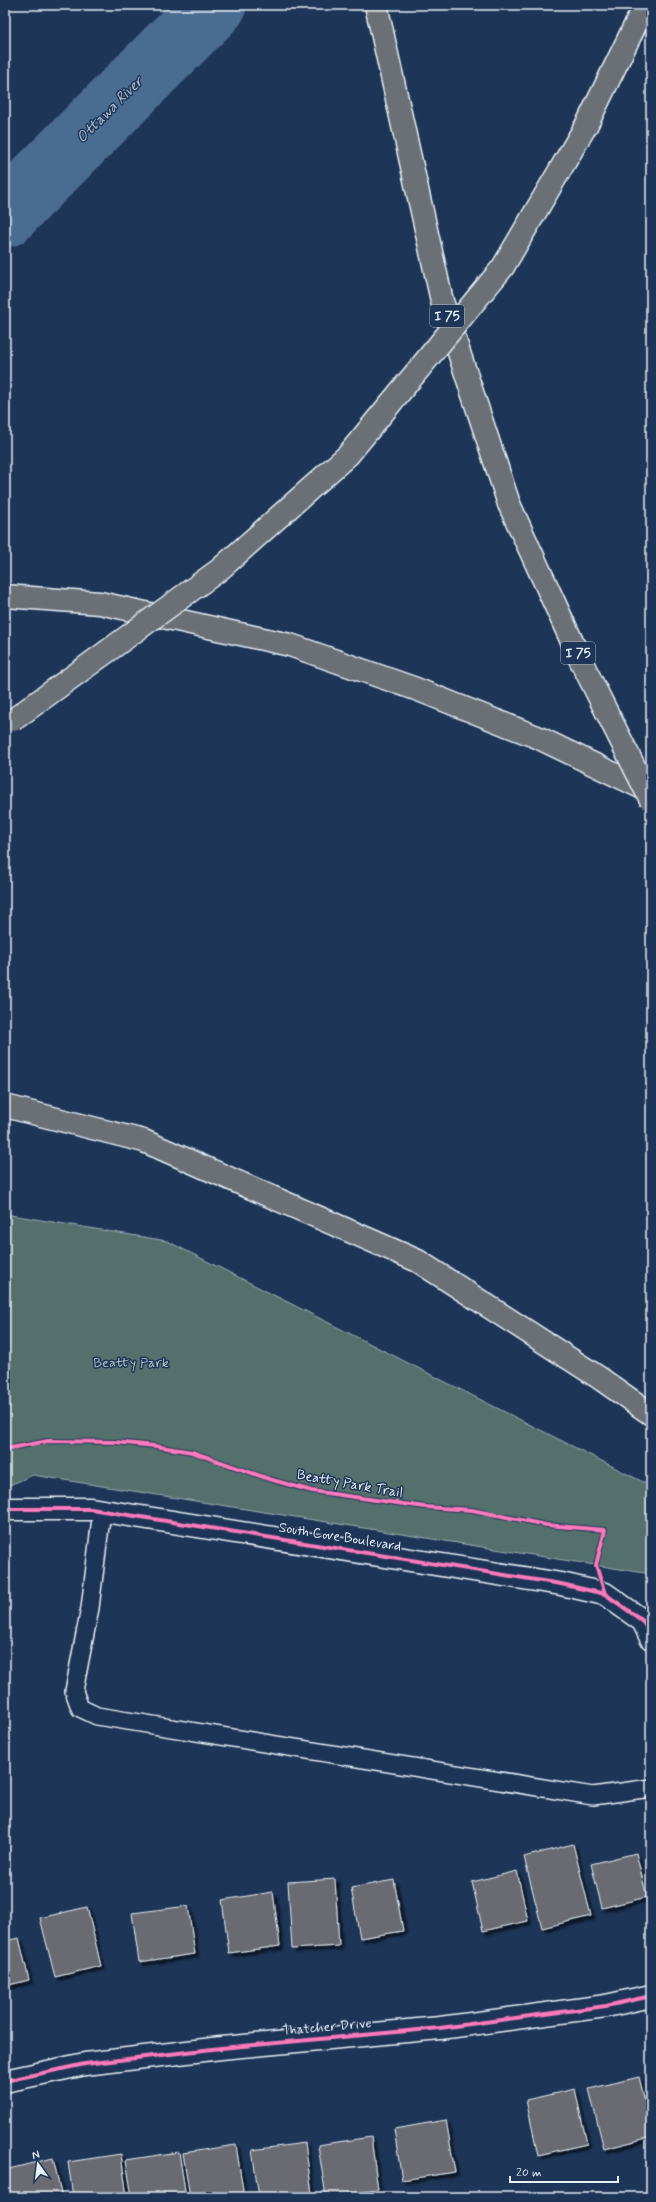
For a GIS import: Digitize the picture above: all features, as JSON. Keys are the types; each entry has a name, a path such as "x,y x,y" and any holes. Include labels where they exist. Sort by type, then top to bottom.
{"highway":[{"name":"I 75","path":"376,5 401,123 442,301 509,504 580,659 651,800"},
{"path":"9,723 219,570 348,455 504,267 587,124 645,5"},
{"path":"5,596 100,603 290,645 416,689 529,734 651,792"},
{"path":"5,1106 144,1141 418,1261 598,1377 651,1414"}],"street":[{"name":"South Cove Boulevard","path":"5,1509 102,1510 561,1584 604,1594 643,1621 651,1638"},
{"name":"Thatcher Drive","path":"5,2081 85,2064 222,2048 440,2028 606,2006 651,1996"}],"lane":[{"path":"102,1510 90,1608 74,1691 80,1708 97,1716 593,1796 651,1788"}],"green space":[{"name":"Beatty Park","path":"5,1214 167,1241 651,1486 651,1574 33,1475 5,1487"}],"building":[{"path":"573,1844 591,1916 542,1928 524,1857"},
{"path":"636,1853 647,1897 602,1908 591,1864"},
{"path":"517,1871 528,1921 483,1931 472,1882"},
{"path":"335,1879 339,1946 292,1949 288,1882"},
{"path":"394,1880 403,1931 360,1938 351,1888"},
{"path":"273,1892 280,1946 229,1953 222,1900"},
{"path":"188,1906 195,1954 139,1962 132,1913"},
{"path":"87,1907 101,1966 55,1977 40,1918"},
{"path":"19,1938 29,1980 5,1986 5,1941"},
{"path":"639,2077 651,2126 651,2137 604,2149 589,2089"},
{"path":"575,2089 587,2144 538,2155 526,2100"},
{"path":"446,2120 455,2172 402,2180 394,2129"},
{"path":"371,2137 378,2190 326,2197 318,2145"},
{"path":"305,2143 312,2194 292,2197 259,2197 252,2150"},
{"path":"236,2145 244,2197 190,2197 183,2153"},
{"path":"179,2152 186,2197 132,2197 126,2160"},
{"path":"121,2154 127,2197 73,2197 68,2162"},
{"path":"53,2158 62,2197 11,2197 5,2170"}],"waterway":[{"name":"Ottawa River","path":"5,215 214,5"}],"cycle path":[{"name":"Beatty Park Trail","path":"5,1449 48,1441 115,1442 155,1446 192,1452 269,1479 312,1491 425,1507 472,1510 546,1525 605,1530 596,1565 605,1594"},
{"path":"5,1509 91,1509 561,1584 605,1594 643,1621 651,1638"},
{"path":"5,2081 85,2064 221,2048 440,2028 606,2006 651,1996"}]}
